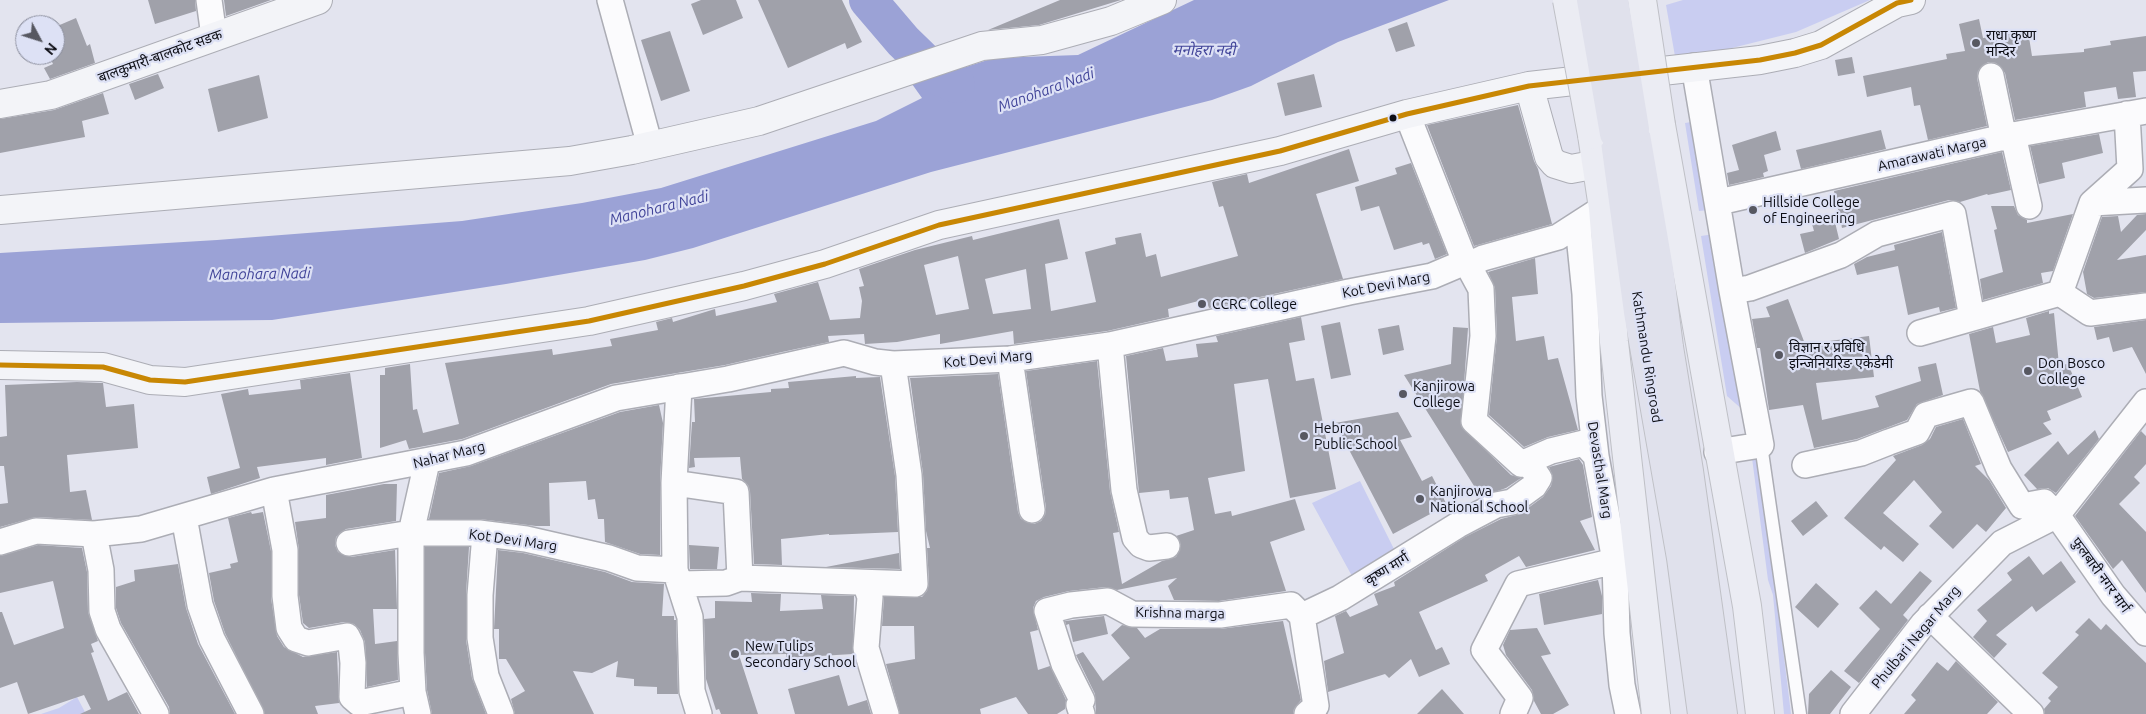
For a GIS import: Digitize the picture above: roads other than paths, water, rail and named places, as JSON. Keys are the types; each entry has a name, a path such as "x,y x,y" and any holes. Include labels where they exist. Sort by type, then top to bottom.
{"highway":[{"name":"Kathmandu Ringroad","path":"1591,0 1659,269 1723,714"},
{"name":"Kathmandu Ringroad","path":"1614,0 1638,312 1681,558 1702,714"}],"main road":[{"name":"बालकुमारी-बालकोट सडक","path":"0,104 51,95 318,0"},
{"path":"0,210 570,161 650,146 759,121 982,46 1042,40 1111,21 1162,0"},
{"path":"1567,0 1625,131 1718,452 1747,606 1760,714"},
{"path":"1529,86 1549,157 1555,164 1571,169 1598,164 1625,131 1642,0"},
{"path":"0,365 104,367 150,380 185,382 589,321 744,286 825,264 939,225 1280,151 1407,114 1529,86 1795,54 1821,45 1897,4 1912,0"},
{"path":"1598,164 1614,342 1656,714"}],"street":[{"path":"209,0 214,36"},
{"path":"610,0 650,146"},
{"path":"1694,66 1719,202 1732,291 1761,445 1718,452"},
{"path":"1990,76 2029,206"},
{"path":"2060,293 2092,203 2130,169 2137,113"},
{"name":"Amarawati Marga","path":"1719,202 2008,136 2137,113"},
{"path":"1407,114 1467,263 1481,289 1483,336 1474,421 1521,464 1551,451 1584,443 1596,456"},
{"path":"2092,203 2146,200"},
{"name":"Kot Devi Marg","path":"893,364 1010,359 1110,345 1340,294 1432,276 1482,258 1558,237 1603,208"},
{"path":"1732,291 1750,288 1841,256 1877,234 1953,214 1972,318"},
{"name":"Devasthal Marg","path":"1578,225 1585,294 1586,352 1596,456 1615,561 1617,633 1622,685 1628,714"},
{"path":"1920,333 2060,293 2090,313 2146,306"},
{"path":"1110,345 1124,490 1135,538 1141,545 1149,548 1167,546"},
{"name":"Nahar Marg","path":"0,542 36,531 94,534 141,529 274,490 466,453 616,398 728,379 844,353 875,362 893,364"},
{"path":"1010,359 1032,510"},
{"path":"674,484 736,492 740,578 915,584 909,475 893,364"},
{"path":"679,387 674,484 677,577 690,617 692,650 691,712"},
{"path":"1805,465 1861,453 1917,432 1926,415 1971,402 1999,469 2022,506 2044,502 2057,515 2144,411"},
{"path":"274,490 284,550 288,628 296,639 308,643 347,636 351,644 353,663 352,697 359,702 415,703 411,533 427,462"},
{"name":"कृष्ण मार्ग","path":"1302,616 1340,598 1458,525 1496,504 1512,502 1534,486 1539,478 1528,462"},
{"name":"Phulbari Nagar Marg","path":"1853,714 1930,616 2002,544 2057,515"},
{"name":"फुलबारी नगर मार्ग","path":"2057,515 2113,595 2146,633"},
{"path":"184,517 200,605 212,639 251,714"},
{"name":"Kot Devi Marg","path":"349,543 411,533 485,534 526,539 609,558 637,568 677,577 726,583 740,578"},
{"path":"94,534 101,570 102,611 108,629 156,714"},
{"path":"485,534 480,595 480,638 486,676 502,714"},
{"path":"1522,709 1484,650 1518,584 1615,561"},
{"path":"865,583 870,597 866,648 886,714"},
{"name":"Krishna marga","path":"1082,714 1079,705 1082,700 1064,664 1047,611 1071,604 1108,601 1132,614 1220,615 1291,605 1302,616"},
{"path":"1302,616 1316,706 1307,714"},
{"path":"1930,616 2031,714"}],"lane":[{"path":"1761,445 1800,714"}],"water":[{"name":"मनोहरा नदी","path":"1194,0 1449,0 1338,42 1251,86 1212,100 931,172 693,248 645,260 506,284 272,320 0,323 0,253 217,240 462,221 582,203 661,188 876,121 922,98 912,84 994,58 1078,55"}],"waterway":[{"path":"868,0 903,41 939,76 956,84"}],"place":[{"name":"राधा कृष्ण मन्दिर","path":"1976,43"},
{"name":"Hillside College of Engineering","path":"1753,210"},
{"name":"CCRC College","path":"1202,304"},
{"name":"विज्ञान र प्रविधि इन्जिनियरिङ एकेडेमी","path":"1779,355"},
{"name":"Don Bosco College","path":"2028,371"},
{"name":"Kanjirowa College","path":"1403,394"},
{"name":"Hebron Public School","path":"1304,436"},
{"name":"Kanjirowa National School","path":"1420,499"},
{"name":"New Tulips Secondary School","path":"735,654"}],"water label":[{"name":"Manohara Nadi","path":"1046,90"},
{"name":"Manohara Nadi","path":"659,208"},
{"name":"Manohara Nadi","path":"260,274"}]}
